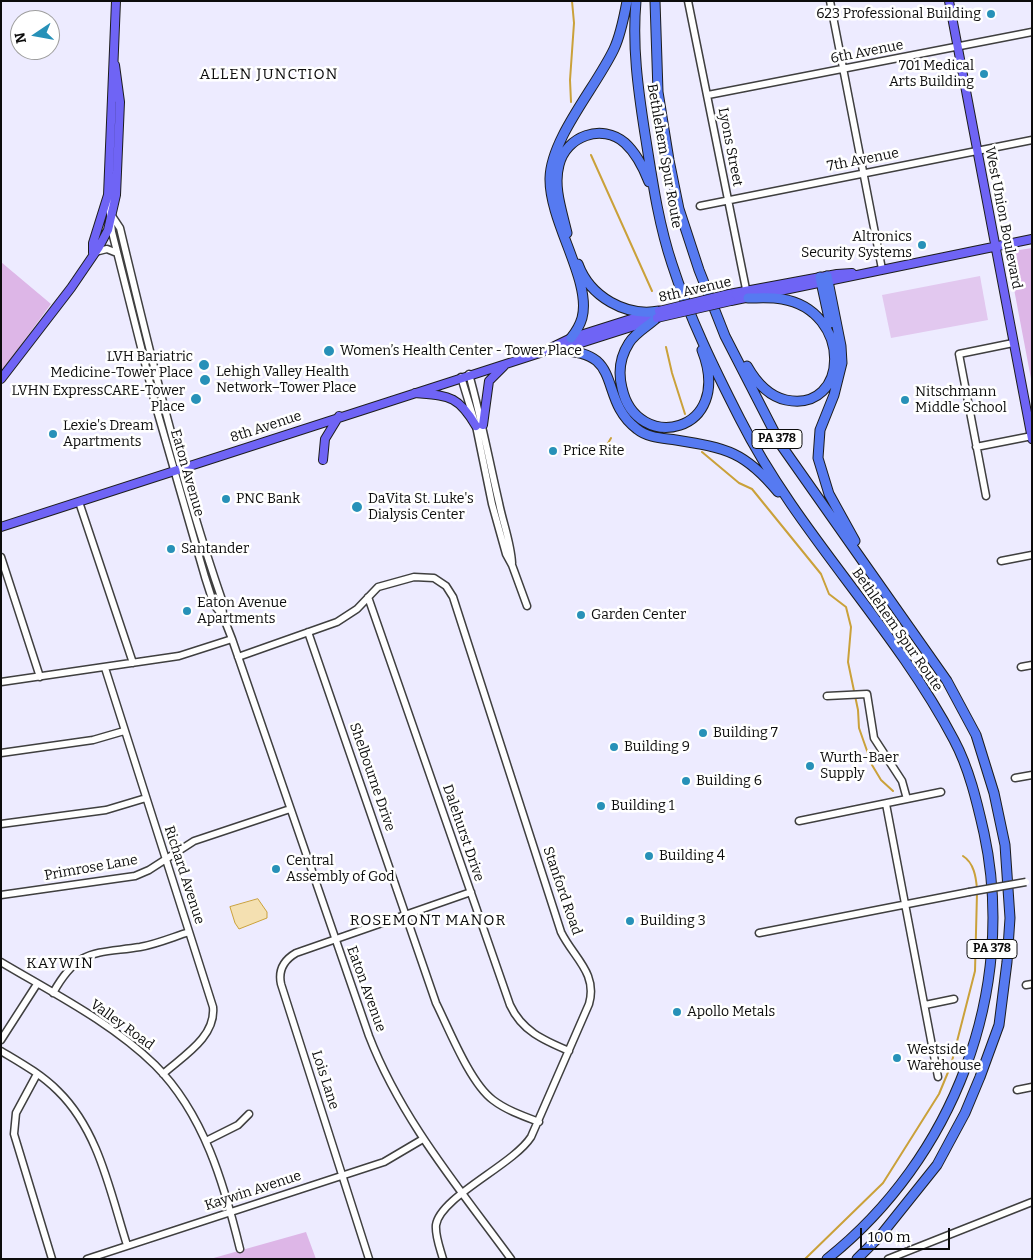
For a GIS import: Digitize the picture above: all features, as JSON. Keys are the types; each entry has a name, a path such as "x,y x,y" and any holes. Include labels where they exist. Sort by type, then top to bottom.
{"highway":[{"path":"626,1 621,32 614,50 558,146 551,166 553,206 583,300 582,320 564,346 593,357 600,364 611,383 618,405 636,429 652,437 712,446 737,454 762,473 802,520"},
{"name":"Bethlehem Spur Route","path":"636,1 635,66 656,204 672,264 682,291 740,420 802,520 914,675 955,743 980,814 989,859 994,919 991,968 980,1024 962,1078 938,1129 913,1168 854,1237 827,1259"},
{"name":"Bethlehem Spur Route","path":"655,1 658,92 679,209 699,270 725,336 780,445 947,681 976,735 994,793 1005,845 1010,918 1008,962 999,1025 966,1113 937,1165 881,1235 857,1259"},
{"path":"656,204 638,159 624,142 605,134 585,135 568,146 562,155 557,175 561,205 568,236 585,278 597,292 621,308 658,315"},
{"path":"699,270 752,375 764,389 776,397 797,402 820,394 828,384 833,370 834,343 824,279"},
{"path":"824,279 841,346 842,363 834,395 820,430 818,458 823,479 834,504 885,591"},
{"path":"658,315 629,342 621,362 621,384 627,403 642,421 654,426 678,425 699,413 709,393 710,376 682,291"},
{"path":"747,294 782,299 807,308 823,322 834,343"}],"main road":[{"path":"1,379 70,288 103,239 112,216 116,196 120,102 115,65 116,1"},
{"name":"West Union Boulevard","path":"949,1 1032,437"},
{"path":"93,253 94,243 108,196 112,79 115,65"},
{"name":"8th Avenue","path":"1,527 338,416 658,315 730,297 1032,239"},
{"path":"480,425 489,381 508,363"},
{"path":"411,393 444,396 456,401 480,425"},
{"path":"323,460 325,439 338,416"}],"street":[{"name":"Lyons Street","path":"688,1 747,294"},
{"path":"830,1 882,269"},
{"name":"6th Avenue","path":"708,95 1032,32"},
{"name":"7th Avenue","path":"700,206 1032,140"},
{"name":"Eaton Avenue","path":"108,196 112,216 112,232 117,253 177,470 222,600 223,616 376,1054 392,1087 423,1139 511,1259"},
{"name":"Eaton Avenue","path":"112,216 120,228 177,470"},
{"path":"93,253 107,249 117,253"},
{"path":"986,496 959,354 1013,344"},
{"path":"469,374 512,552 512,565 526,606"},
{"path":"461,377 480,425"},
{"path":"976,447 1032,437"},
{"path":"79,502 133,663"},
{"path":"1001,561 1032,555"},
{"path":"1,557 40,677"},
{"name":"Stanford Road","path":"368,597 378,587 414,577 434,578 446,586 454,598 561,932 589,976 591,991 589,1004 538,1122 521,1150 445,1208 438,1219 436,1232 444,1259"},
{"path":"238,657 349,615 368,597"},
{"name":"Dalehurst Drive","path":"368,597 514,1014 527,1030 569,1051"},
{"name":"Shelbourne Drive","path":"308,632 436,1003 454,1042 482,1089 503,1107 538,1122"},
{"path":"1,682 179,656 232,639"},
{"path":"1021,667 1032,665"},
{"name":"Richard Avenue","path":"105,668 213,1007 213,1019 207,1034 163,1074"},
{"path":"827,696 867,694 874,738 902,781 907,799"},
{"path":"1,753 93,740 124,731"},
{"path":"1015,778 1032,775"},
{"path":"799,820 941,792"},
{"path":"1,824 106,810 146,798"},
{"path":"886,804 938,1077"},
{"name":"Primrose Lane","path":"1,895 128,878 149,870 194,841 290,808"},
{"path":"759,933 1029,881"},
{"name":"Lois Lane","path":"369,1259 280,976 283,965 290,956 471,892"},
{"path":"53,993 68,969 82,958 95,953 148,945 189,932"},
{"name":"Valley Road","path":"1,962 125,1040 163,1074 192,1116 206,1141 231,1212 240,1249"},
{"path":"1,1040 37,984"},
{"path":"925,1005 954,999"},
{"path":"1,1051 37,1074 67,1101 86,1128 99,1155 127,1246"},
{"path":"37,1074 16,1112 14,1134 52,1259"},
{"path":"1017,1090 1032,1087"},
{"path":"206,1141 238,1125 249,1114"},
{"name":"Kaywin Avenue","path":"87,1259 390,1160 423,1139"},
{"path":"888,1259 1032,1202"}],"shaded area":[{"path":"1032,248 1032,384 1007,252"},
{"path":"1,262 51,304 1,372"},
{"path":"980,276 988,320 891,338 882,295"},
{"path":"258,899 267,912 267,918 239,929 230,907"},
{"path":"306,1232 316,1259 210,1259"}],"waterway":[{"path":"571,102 570,80 574,23 572,1"},
{"path":"591,155 652,291"},
{"path":"666,347 685,414"},
{"path":"607,445 611,438"},
{"path":"702,452 739,483 752,489 821,574 829,594 846,607 851,627 848,662 858,710 859,728 872,765 881,780 893,791"},
{"path":"963,856 972,866 977,889"},
{"path":"805,1259 883,1183 939,1094 951,1065 975,971 977,893"}],"place":[{"name":"623 Professional Building","path":"991,14"},
{"name":"701 Medical Arts Building","path":"984,74"},
{"name":"Altronics Security Systems","path":"922,245"},
{"name":"Women’s Health Center - Tower Place","path":"329,351"},
{"name":"LVH Bariatric Medicine-Tower Place","path":"204,365"},
{"name":"Lehigh Valley Health Network–Tower Place","path":"205,380"},
{"name":"LVHN ExpressCARE-Tower Place","path":"196,399"},
{"name":"Nitschmann Middle School","path":"905,400"},
{"name":"Lexie's Dream Apartments","path":"53,434"},
{"name":"Price Rite","path":"553,451"},
{"name":"PNC Bank","path":"226,499"},
{"name":"DaVita St. Luke's Dialysis Center","path":"357,507"},
{"name":"Santander","path":"171,549"},
{"name":"Eaton Avenue Apartments","path":"187,611"},
{"name":"Garden Center","path":"581,615"},
{"name":"Building 7","path":"703,733"},
{"name":"Building 9","path":"614,747"},
{"name":"Wurth-Baer Supply","path":"810,766"},
{"name":"Building 6","path":"686,781"},
{"name":"Building 1","path":"601,806"},
{"name":"Building 4","path":"649,856"},
{"name":"Central Assembly of God","path":"276,869"},
{"name":"Building 3","path":"630,921"},
{"name":"Apollo Metals","path":"677,1012"},
{"name":"Westside Warehouse","path":"897,1058"}],"district":[{"name":"ALLEN JUNCTION","path":"269,75"},
{"name":"ROSEMONT MANOR","path":"428,921"},
{"name":"KAYWIN","path":"60,964"}]}
